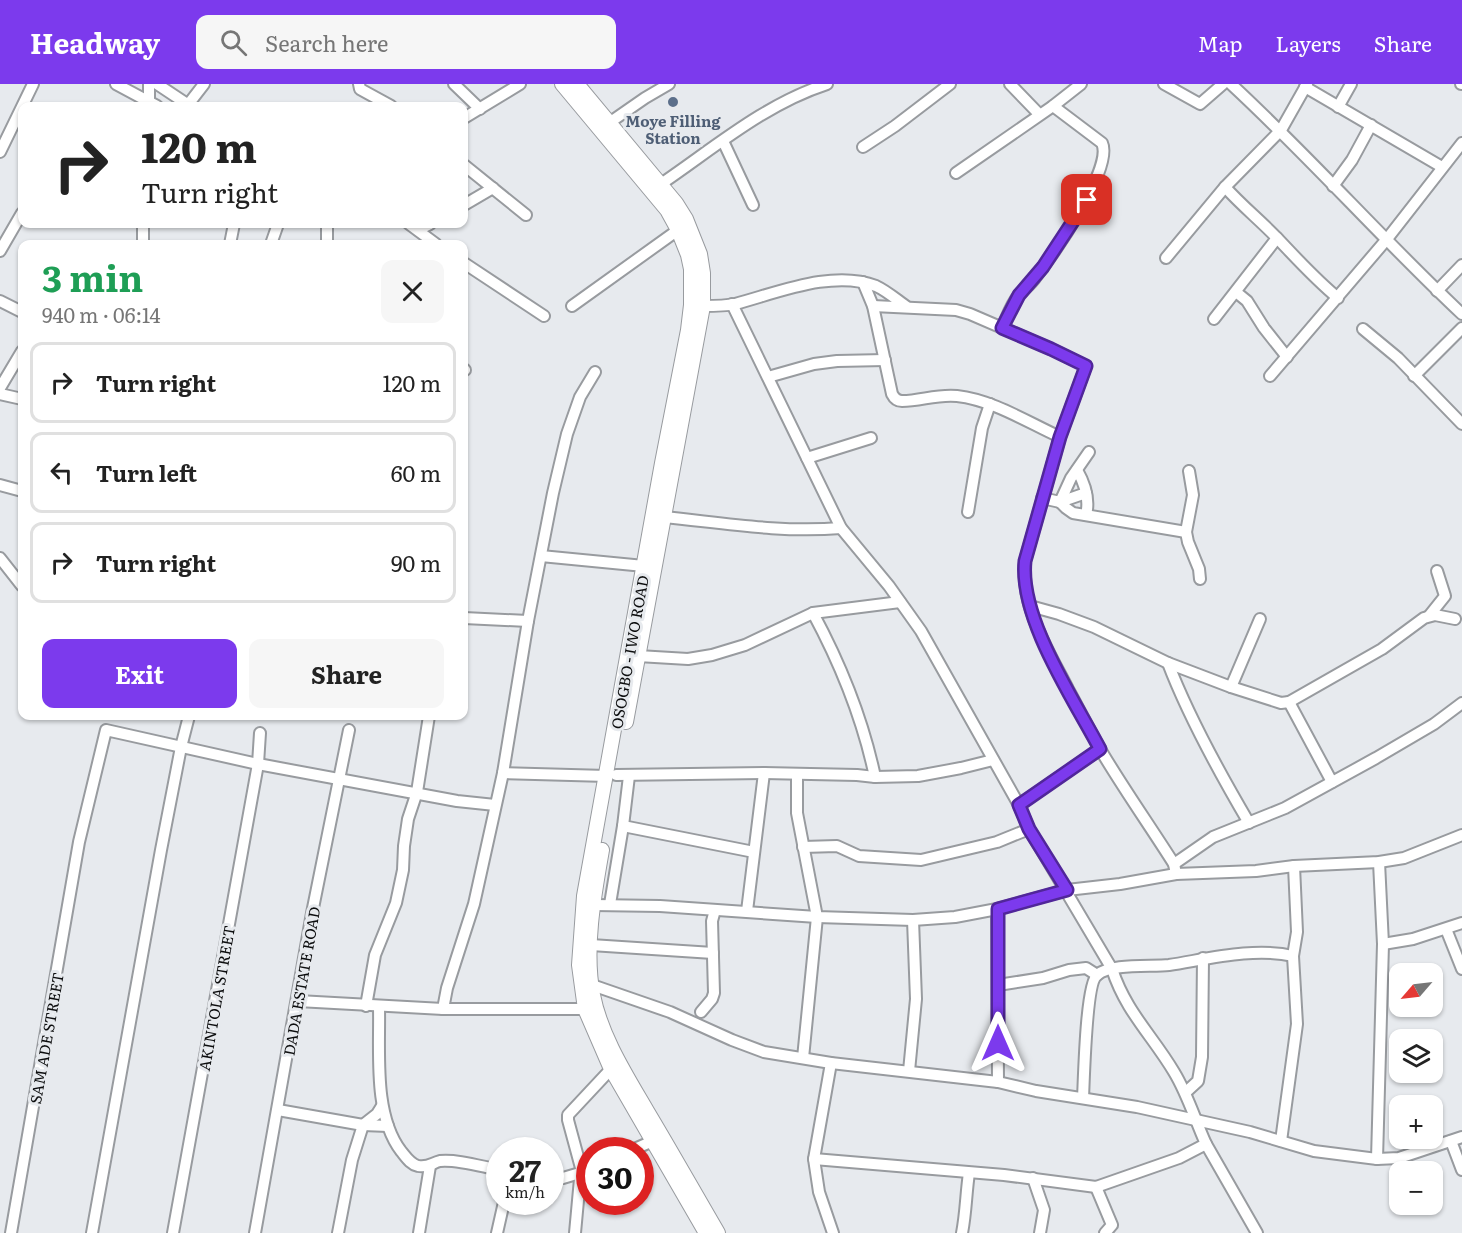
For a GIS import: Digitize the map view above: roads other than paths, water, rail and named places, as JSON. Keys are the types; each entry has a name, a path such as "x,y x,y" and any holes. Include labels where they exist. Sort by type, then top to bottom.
{"main road":[{"name":"OSOGBO - IWO ROAD","path":"562,84 668,210 688,255 691,269 688,330 644,566 617,776 584,896 580,935 579,965 585,1009 611,1069 651,1137"},
{"name":"OSOGBO - IWO ROAD","path":"577,84 676,202 686,219 700,254 703,273 703,306 594,905 591,945 592,985 601,1023 618,1058 718,1233"},
{"name":"OSOGBO - IWO ROAD","path":"654,1143 706,1233"}],"street":[{"path":"24,102 33,84"},
{"path":"116,84 145,102"},
{"path":"147,102 149,84"},
{"path":"157,84 182,102"},
{"path":"191,102 204,84"},
{"path":"359,84 360,88 384,102"},
{"path":"454,84 480,109"},
{"path":"468,116 520,84"},
{"path":"609,123 669,84"},
{"path":"661,184 763,113 795,95 827,84"},
{"path":"864,147 950,84"},
{"path":"1010,84 1039,114"},
{"path":"956,173 1081,84"},
{"path":"1164,84 1200,104 1223,84"},
{"path":"1231,84 1281,130 1333,186 1462,314"},
{"path":"1338,107 1351,84"},
{"path":"1166,258 1225,187 1281,130 1306,86 1442,167"},
{"path":"1002,328 1019,295 1043,267 1087,200 1105,155 1102,143 1053,106"},
{"path":"0,152 18,115"},
{"path":"1333,186 1352,160 1371,125"},
{"path":"723,141 753,205"},
{"path":"1270,376 1388,239 1462,142"},
{"path":"468,168 526,215"},
{"path":"1225,187 1239,204 1338,298"},
{"path":"468,203 493,188"},
{"path":"0,251 18,220"},
{"path":"415,228 431,240"},
{"path":"572,306 678,230"},
{"path":"1214,320 1277,238"},
{"path":"1437,291 1462,264"},
{"path":"468,266 544,316"},
{"path":"703,306 732,304 784,288 837,280 863,282 877,287 907,307"},
{"path":"863,282 873,306 892,394 900,401 939,395 959,396 990,404 1060,437"},
{"path":"1236,292 1247,301 1264,328 1287,357"},
{"path":"0,301 18,310"},
{"path":"732,304 841,528 921,631 1019,805 1029,829 1112,969 1119,990 1186,1092 1206,1144 1257,1233"},
{"path":"873,306 956,309 1086,366 1060,437 1023,575 1030,606 1057,667 1100,749 1175,869"},
{"path":"1414,376 1462,328"},
{"path":"1363,329 1398,358 1462,424"},
{"path":"0,388 18,358"},
{"path":"768,377 814,364 885,360"},
{"path":"443,1009 447,988 474,904 503,773 552,493 567,435 580,398 595,372"},
{"path":"0,394 18,398"},
{"path":"968,512 982,428 990,404"},
{"path":"807,458 871,438"},
{"path":"1060,502 1089,452"},
{"path":"1077,470 1084,481 1088,507 1086,515"},
{"path":"1189,471 1193,495 1186,532 1199,569 1200,579"},
{"path":"0,485 18,490"},
{"path":"1042,498 1060,502 1086,493"},
{"path":"1060,502 1074,513 1186,532"},
{"path":"664,518 751,528 809,531 841,528"},
{"path":"541,556 644,566"},
{"path":"0,558 18,581"},
{"path":"1030,606 1094,627 1168,663 1231,687 1272,700 1289,702 1336,674 1355,666 1429,616 1445,596 1437,571"},
{"path":"638,656 688,659 712,655 744,645 813,613 900,602"},
{"path":"813,613 849,687 869,749 875,777"},
{"path":"1429,616 1455,619"},
{"path":"468,618 528,621"},
{"path":"1231,687 1260,619"},
{"path":"1168,663 1179,691 1249,823"},
{"path":"1289,702 1332,782"},
{"path":"1175,869 1213,837 1285,808 1434,724 1462,703"},
{"path":"92,1233 160,850 188,720"},
{"path":"366,1006 375,955 396,903 403,870 408,819 417,792 428,720"},
{"name":"DADA ESTATE ROAD","path":"255,1233 312,914 349,729"},
{"name":"SAM ADE STREET","path":"11,1233 79,842 106,730 181,747"},
{"name":"AKINTOLA STREET","path":"173,1233 258,764 260,733"},
{"path":"181,747 258,764 457,801 495,805"},
{"path":"1019,805 1100,749"},
{"path":"503,773 617,776 764,773 875,777 918,776 993,760"},
{"path":"747,911 764,773"},
{"path":"797,774 797,813 818,917 803,1058"},
{"path":"610,904 623,826 617,776"},
{"path":"623,826 754,852"},
{"path":"803,847 837,846 859,856 921,860 997,842 1029,829"},
{"path":"594,905 747,911 818,917 913,920 955,917 998,909 1067,890 1120,884 1175,869 1256,871 1294,866 1380,862 1404,858 1462,835"},
{"path":"1377,1159 1383,944 1380,862"},
{"path":"1281,1141 1297,1024 1293,956 1297,932 1294,866"},
{"path":"998,909 998,1082"},
{"path":"701,1012 714,993 712,921 715,910"},
{"path":"909,1071 916,999 913,920"},
{"path":"1383,944 1413,939 1462,923"},
{"path":"1446,929 1462,969"},
{"path":"591,945 713,953"},
{"path":"1083,1098 1089,1003 1097,975 1112,969 1169,965 1203,958 1277,952 1293,956"},
{"path":"1186,1092 1198,1081 1202,1057 1203,958"},
{"path":"998,985 1086,968 1097,975"},
{"path":"592,985 670,1012 764,1052 831,1063 998,1082 1036,1091 1195,1119 1314,1150 1377,1159 1399,1158 1457,1139 1462,1170"},
{"path":"298,1001 443,1009 585,1009"},
{"path":"379,1007 382,1106 397,1146 406,1158 421,1167 440,1161 486,1167"},
{"path":"831,1063 814,1160 819,1192 833,1233"},
{"path":"576,1150 568,1115 611,1069"},
{"path":"338,1233 352,1160 363,1125 377,1114 382,1106"},
{"path":"278,1110 363,1125 388,1126"},
{"path":"814,1160 946,1169 1096,1187 1179,1158 1206,1144"},
{"path":"419,1233 430,1166"},
{"path":"962,1233 969,1173"},
{"path":"1033,1178 1044,1210 1040,1233"},
{"path":"1096,1187 1112,1225 1106,1233"},
{"path":"497,1233 501,1215"},
{"path":"575,1233 578,1215"}],"place":[{"name":"Moye Filling Station","path":"673,102"}]}
